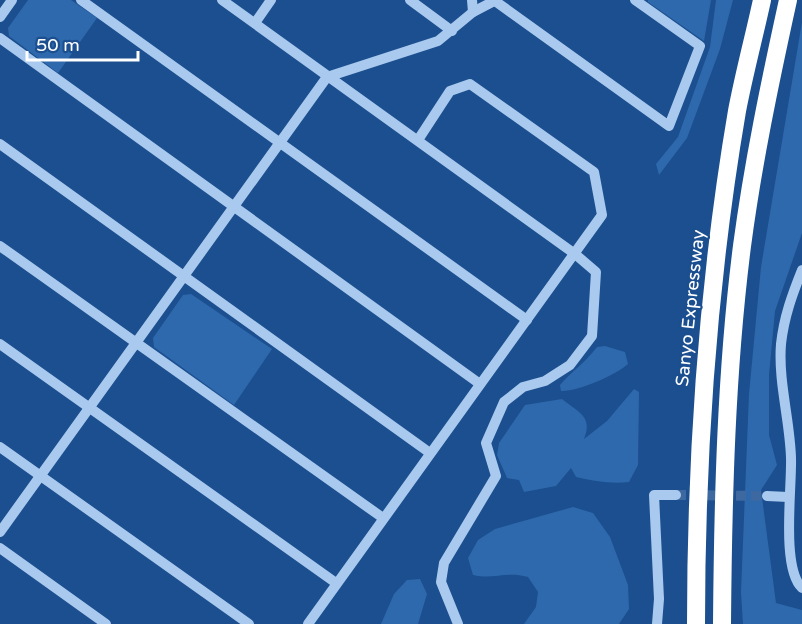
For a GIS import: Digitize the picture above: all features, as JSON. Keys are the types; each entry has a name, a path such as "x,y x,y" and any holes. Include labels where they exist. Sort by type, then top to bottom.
{"highway":[{"name":"Sanyo Expressway","path":"696,624 696,516 703,380 717,244 738,109 762,0"},
{"path":"722,624 722,517 729,382 742,247 763,114 788,0"}],"street":[{"path":"0,17 12,0"},
{"path":"81,0 527,320"},
{"path":"222,0 575,254 596,272 592,336 570,365 545,381 523,387 504,402 486,442 496,476 444,563 441,582 458,624"},
{"path":"255,22 271,0"},
{"path":"410,0 452,30"},
{"path":"472,0 473,12"},
{"path":"0,532 327,77 438,41 473,12 495,1 669,126 700,46 635,0"},
{"path":"0,38 480,384"},
{"path":"308,624 602,215 594,172 470,84 450,91 418,140"},
{"path":"0,144 430,453"},
{"path":"0,246 383,518"},
{"path":"802,270 785,311 781,347 791,459 788,497 789,523 796,583 802,588"},
{"path":"0,344 336,583"},
{"path":"0,447 249,624"},
{"path":"657,624 659,599 654,495 676,495"},
{"path":"767,496 788,497"},
{"path":"789,523 802,521"},
{"path":"0,548 106,624"}],"shaded area":[{"path":"28,0 71,0 97,18 58,73 9,36 8,28"},
{"path":"648,0 711,0 704,41 648,2"},
{"path":"716,0 733,0 720,49 687,138 659,175 656,164 678,137 710,47"},
{"path":"802,22 802,233 775,311 769,375 769,435 777,465 761,490 776,603 802,610 802,624 743,624 741,592 749,394 761,267"},
{"path":"191,294 272,349 234,405 154,347 153,338 183,295"},
{"path":"605,346 625,352 628,364 596,382 577,389 561,391 560,385 597,347"},
{"path":"634,389 639,392 638,465 629,482 602,482 576,477 571,468 556,486 524,492 519,480 507,478 497,455 499,443 525,405 562,399 583,416 587,425 584,439 607,421"},
{"path":"573,507 593,513 610,537 628,585 629,609 619,624 524,624 536,607 538,592 528,577 473,575 468,558 478,540 495,529"},
{"path":"420,579 427,594 418,624 381,624 394,594 407,580"}],"tunnel":[{"path":"676,495 767,496"}]}
